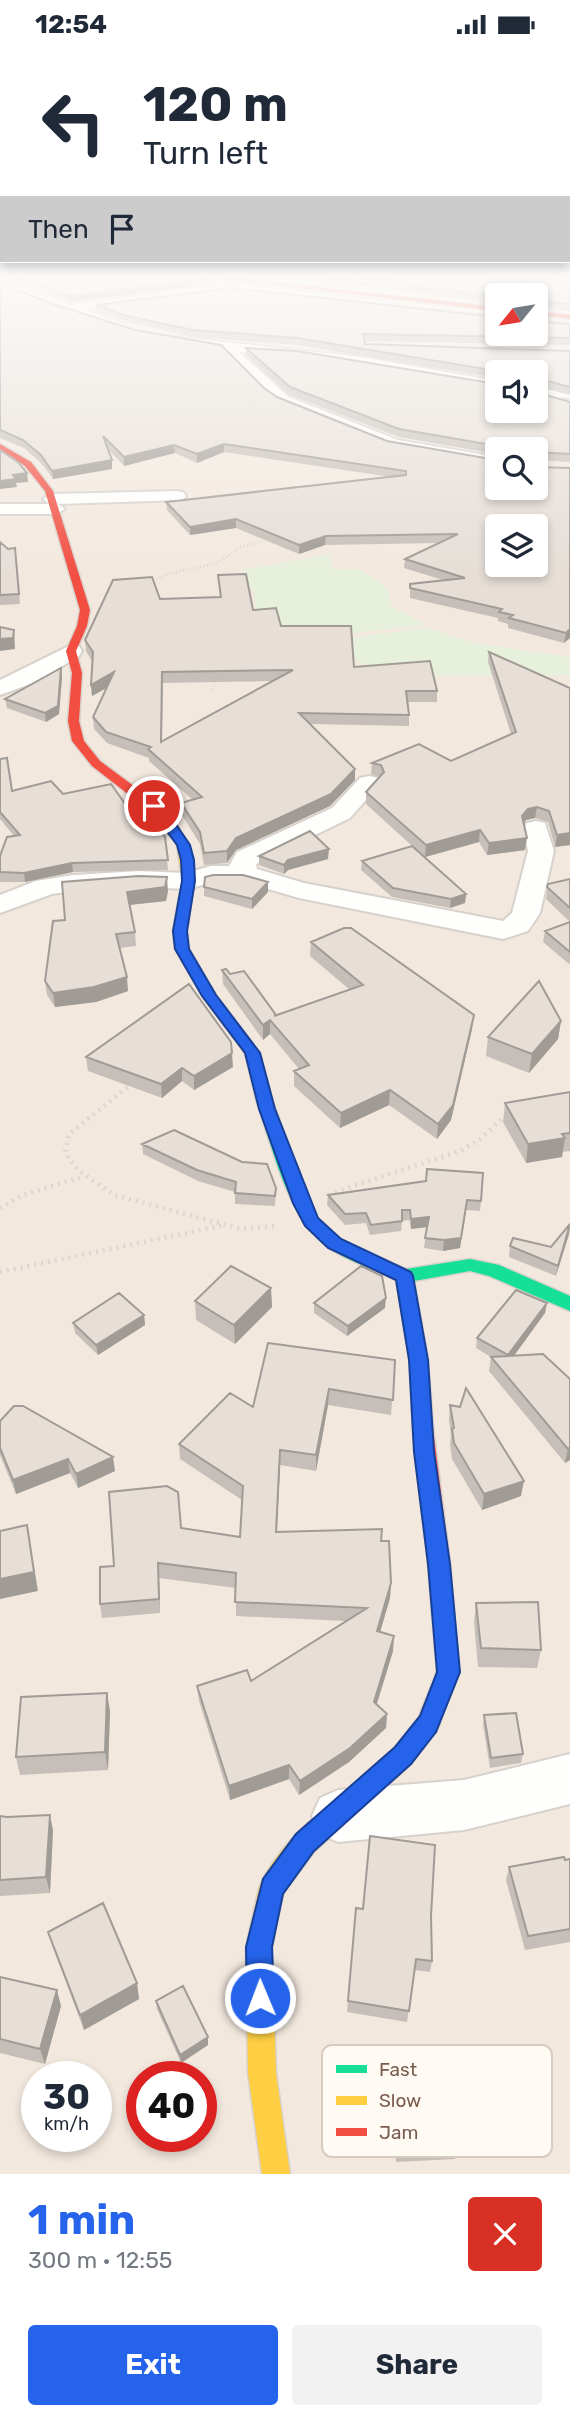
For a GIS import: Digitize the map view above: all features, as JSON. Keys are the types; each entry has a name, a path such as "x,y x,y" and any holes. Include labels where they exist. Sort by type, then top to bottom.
{"main road":[{"path":"0,446 28,464 54,504 85,610 86,620 71,651 78,663 75,715 77,740 112,778 154,806 183,845 188,881 180,931 182,949 210,996 252,1053 267,1109 301,1203 312,1222 334,1244 404,1276 470,1265 493,1271 570,1304"},
{"path":"275,2174 262,2074 259,1947 272,1888 305,1843 403,1755 428,1724 448,1672 439,1564 424,1452 419,1360 404,1276"}],"street":[{"path":"255,375 284,400 394,444 485,460"},
{"path":"441,375 485,383"},
{"path":"548,393 570,394"},
{"path":"548,396 570,403"},
{"path":"0,509 177,496"},
{"path":"0,688 28,677 71,651"},
{"path":"246,874 242,864 246,858 341,813 369,783"},
{"path":"0,905 46,887 73,883 139,879 188,881 211,874 246,874 299,890 503,930 524,921 541,851 536,829"},
{"path":"336,1816 464,1805 570,1780"}],"path":[{"path":"144,585 168,574 217,563 241,547 263,541"},
{"path":"212,690 219,670"},
{"path":"134,1082 69,1135 65,1153 86,1176 114,1195 241,1229 312,1222"},
{"path":"301,1203 441,1158 475,1143 499,1118 509,1114"},
{"path":"0,1208 23,1195 86,1176"},
{"path":"0,1272 226,1225"}],"shaded area":[{"path":"0,375 485,375 485,423 548,423 548,375 570,375 570,2174 0,2174"}],"green space":[{"path":"329,554 333,569 359,569 387,587 392,607 427,625 260,643 254,592 243,570"},
{"path":"429,628 474,643 570,657 570,675 390,677 319,641"}],"building":[{"path":"0,375 251,375 277,397 387,441 485,458 485,500 548,500 548,467 570,468 570,629 566,633 509,618 513,615 499,612 502,609 410,588 410,584 465,578 405,559 458,534 326,536 299,545 236,519 190,527 166,502 406,475 406,471 224,444 197,454 174,445 124,457 103,436 112,460 52,471 41,455 23,440 0,430"},
{"path":"277,375 443,375 485,382 485,423 548,423 548,396 570,402 570,454 548,453 548,437 485,437 485,444 399,429 290,387"},
{"path":"548,375 570,375 570,387 548,381"},
{"path":"0,450 18,462 27,473 13,475 16,479 0,481"},
{"path":"0,542 8,549 15,548 19,594 0,595"},
{"path":"246,574 253,610 276,608 281,626 351,626 354,667 430,661 437,691 406,691 409,715 299,713 355,769 331,794 236,838 227,851 204,853 200,832 181,803 202,797 148,749 151,747 106,732 93,717 114,672 91,685 93,652 85,640 113,580 152,577 160,599 221,597 218,575","holes":["293,670 161,742 162,672"]},
{"path":"0,627 14,630 13,638 0,639"},
{"path":"489,652 570,688 570,833 557,835 549,811 537,807 528,809 522,816 527,838 489,843 480,830 426,845 366,792 384,772 381,765 372,763 419,744 451,761 516,732"},
{"path":"61,668 58,706 45,713 5,699"},
{"path":"7,758 12,791 51,781 63,794 111,784 136,819 149,815 165,837 168,860 72,863 24,873 0,872 0,856 7,837 20,835 0,812 0,759"},
{"path":"310,831 329,849 288,860 284,865 259,856"},
{"path":"412,846 466,894 451,899 393,888 362,861"},
{"path":"243,875 268,882 252,899 204,887 205,877"},
{"path":"138,876 167,877 165,887 127,892 135,932 116,934 127,977 94,987 53,993 45,981 53,921 65,920 62,882"},
{"path":"570,879 570,908 547,887 548,884"},
{"path":"570,922 570,952 545,931"},
{"path":"344,928 351,928 474,1015 453,1105 438,1124 390,1090 341,1113 294,1071 309,1065 270,1020 263,1025 222,970 226,969 230,974 244,971 276,1015 274,1016 363,985 311,942"},
{"path":"539,981 561,1021 532,1054 488,1037"},
{"path":"189,984 231,1042 232,1053 194,1076 182,1068 161,1084 86,1057"},
{"path":"570,1092 570,1133 562,1134 565,1138 528,1144 505,1103"},
{"path":"174,1130 242,1162 267,1164 276,1188 275,1196 235,1193 236,1182 197,1170 142,1144"},
{"path":"427,1169 483,1173 481,1201 467,1200 461,1238 425,1238 429,1217 411,1219 410,1210 402,1210 402,1221 371,1225 366,1213 345,1214 328,1195 426,1181"},
{"path":"570,1224 558,1266 510,1246 513,1238 551,1247"},
{"path":"231,1266 271,1288 234,1325 195,1301"},
{"path":"361,1266 382,1276 386,1298 348,1326 314,1303"},
{"path":"516,1290 547,1303 508,1355 477,1338"},
{"path":"119,1293 144,1315 96,1345 73,1323"},
{"path":"268,1343 395,1360 393,1400 329,1389 316,1455 280,1450 276,1532 382,1529 381,1541 389,1541 391,1583 377,1631 394,1636 374,1702 387,1714 350,1748 300,1781 289,1765 229,1786 197,1686 247,1670 251,1681 367,1608 235,1602 236,1573 158,1563 159,1599 100,1604 100,1567 114,1566 109,1492 167,1486 178,1492 181,1528 240,1537 243,1486 179,1444 230,1393 253,1407"},
{"path":"543,1354 570,1379 568,1449 491,1357"},
{"path":"466,1388 524,1481 484,1494 454,1443 450,1405 460,1407"},
{"path":"14,1406 23,1406 113,1457 76,1474 68,1459 13,1480 0,1448 0,1421"},
{"path":"27,1525 34,1572 0,1579 0,1531"},
{"path":"538,1602 541,1650 481,1648 476,1603"},
{"path":"107,1693 105,1752 16,1757 21,1697"},
{"path":"516,1713 523,1754 491,1758 484,1715"},
{"path":"50,1815 46,1877 0,1880 0,1816"},
{"path":"370,1836 435,1845 431,1916 432,1961 416,1959 409,2011 348,2001 356,1908 363,1909"},
{"path":"564,1857 565,1860 570,1859 570,1929 528,1936 509,1867"},
{"path":"103,1903 137,1983 80,2015 48,1932"},
{"path":"0,1977 57,1990 40,2049 0,2039"},
{"path":"183,1986 208,2037 180,2055 156,2001"}],"traffic: fast":[{"path":"264,1099 301,1203 312,1222 334,1243 404,1276 470,1265 493,1270 570,1304"},
{"path":"404,1276 419,1360 423,1428"}],"traffic: slow":[{"path":"164,816 183,845 188,881 180,931 182,949 210,996 252,1053 264,1099"},
{"path":"276,2174 262,2073 259,1947 272,1888 305,1843 403,1756 428,1724"}],"traffic: jam":[{"path":"0,446 28,464 49,491 85,610 82,626 71,651 77,673 74,721 78,741 86,753 107,773 164,816"},
{"path":"423,1428 448,1672 428,1724"}],"route":[{"path":"154,806 183,845 187,860 188,881 180,931 182,949 210,996 252,1053 267,1109 301,1203 312,1222 334,1244 404,1276 412,1307 419,1360 424,1452 439,1564 448,1672 439,1700 428,1724 403,1755 305,1843 272,1888 259,1947 260,1998"}]}
